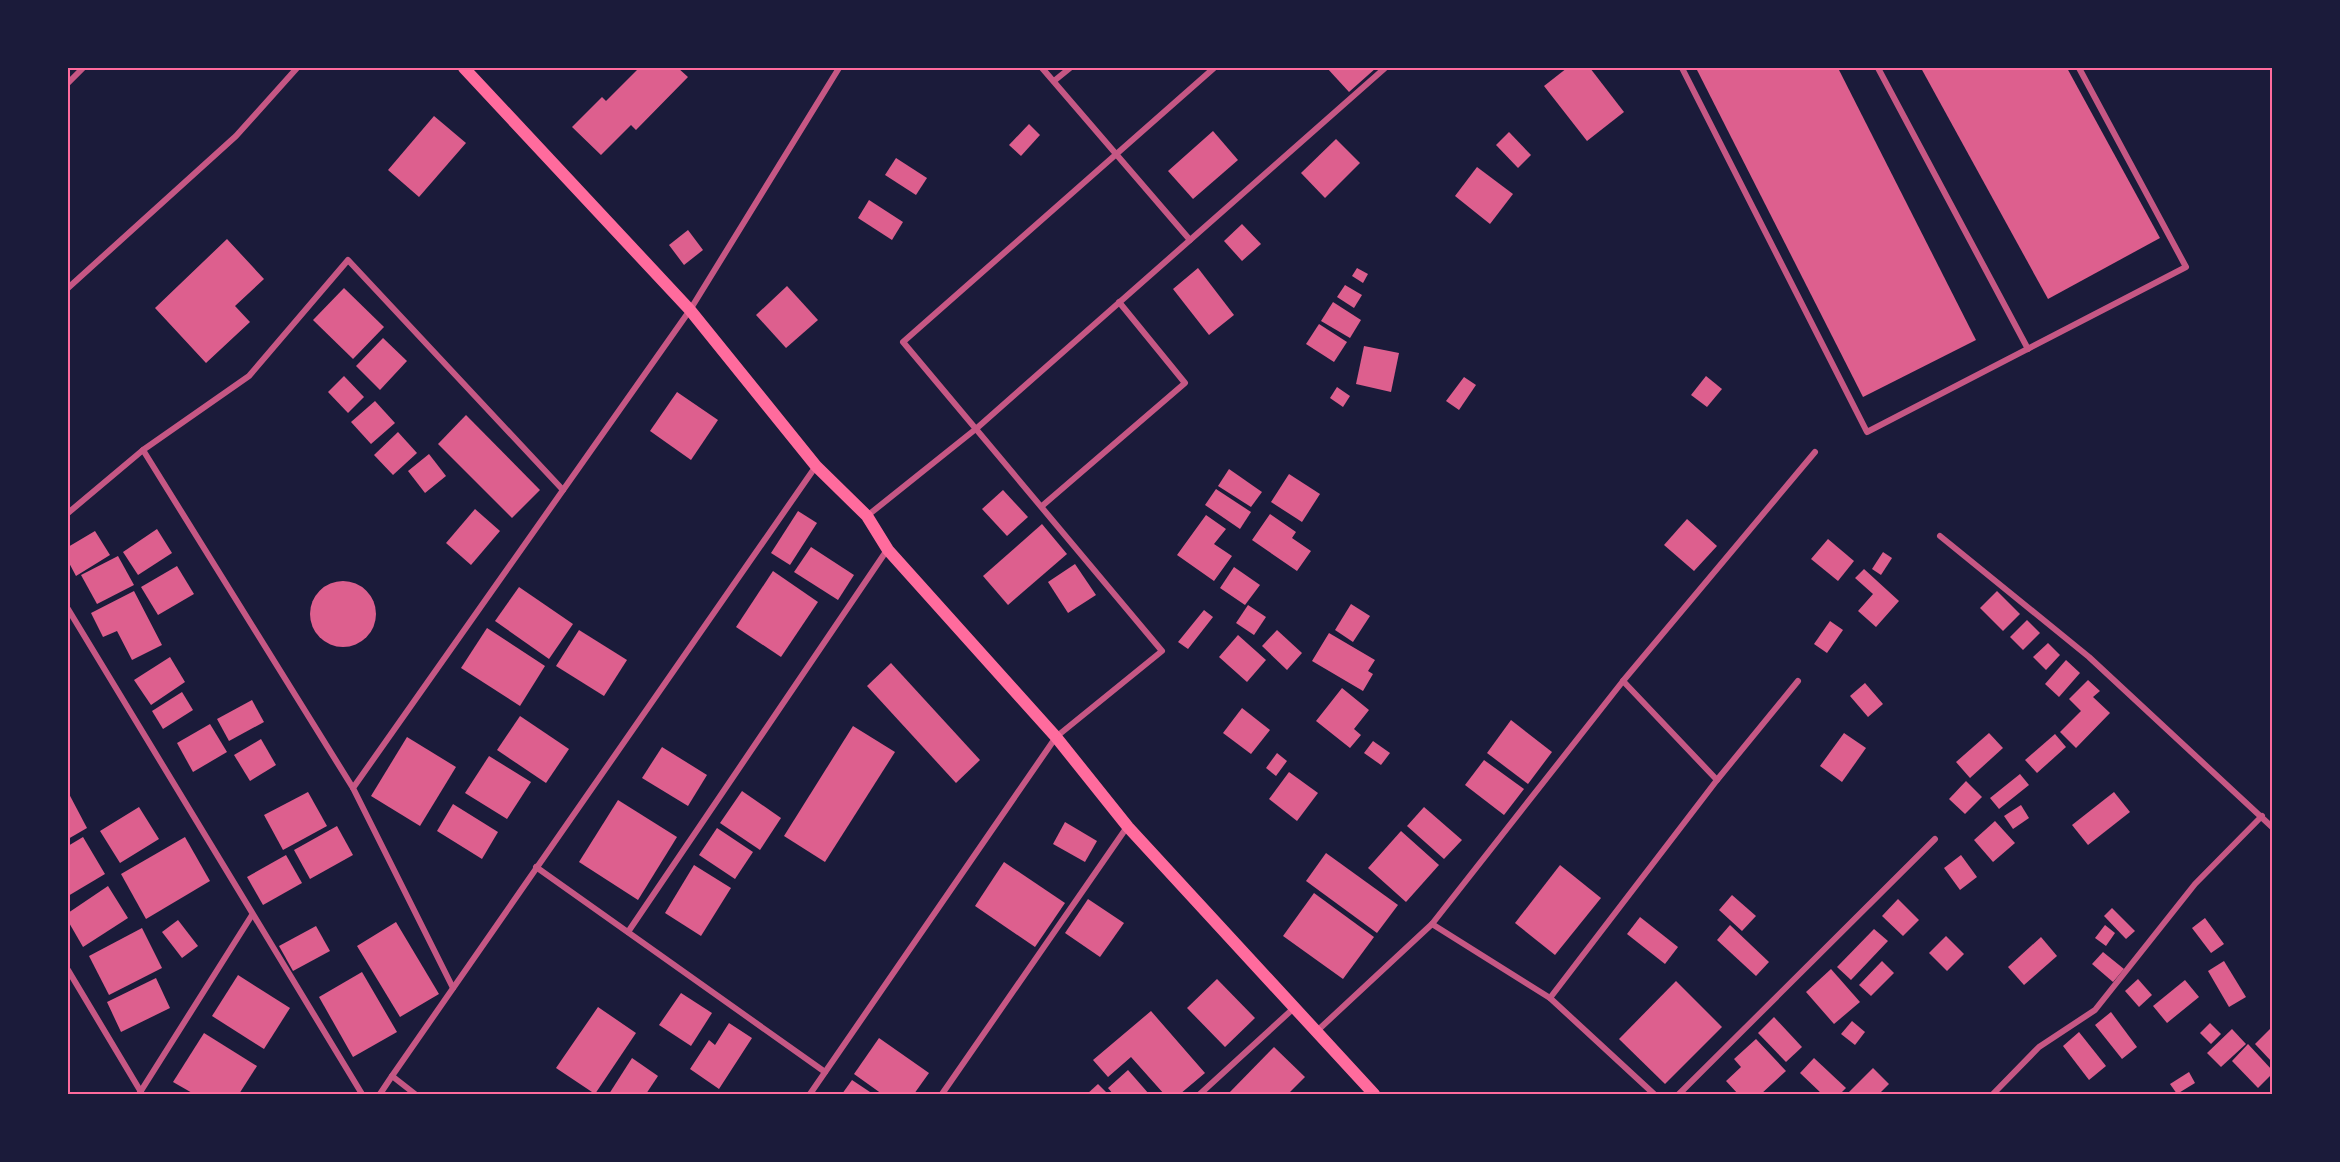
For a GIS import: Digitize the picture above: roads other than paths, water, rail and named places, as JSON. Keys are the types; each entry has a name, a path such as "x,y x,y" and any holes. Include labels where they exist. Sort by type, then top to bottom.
{"main road":[{"path":"464,68 690,310 816,466 867,516 888,549 1056,737 1128,827 1295,1006 1374,1095"}],"street":[{"path":"68,83 83,68"},
{"path":"68,288 236,136 297,68"},
{"path":"353,788 690,310 839,68"},
{"path":"1042,68 1190,240"},
{"path":"1054,81 1071,68"},
{"path":"810,1095 1056,737 1162,651 903,342 1214,68"},
{"path":"867,516 977,428 1385,68"},
{"path":"1682,68 1867,432 2186,267 2079,68"},
{"path":"1878,68 2028,349"},
{"path":"68,513 143,450 249,376 348,260 563,490"},
{"path":"1041,506 1185,383 1119,302"},
{"path":"143,450 353,788 453,987"},
{"path":"1317,1031 1432,924 1623,681 1815,452"},
{"path":"380,1095 816,466"},
{"path":"1940,536 2089,657 2272,827"},
{"path":"628,932 888,549"},
{"path":"68,609 362,1095"},
{"path":"1623,681 1717,780"},
{"path":"1550,998 1717,780 1798,681"},
{"path":"1993,1095 2039,1047 2095,1010 2195,884 2262,816"},
{"path":"942,1095 1128,827"},
{"path":"1679,1095 1935,838"},
{"path":"536,867 825,1072"},
{"path":"68,970 140,1093 252,915"},
{"path":"1432,924 1550,998 1654,1095"},
{"path":"1200,1095 1295,1006"},
{"path":"392,1076 415,1095"}]}
